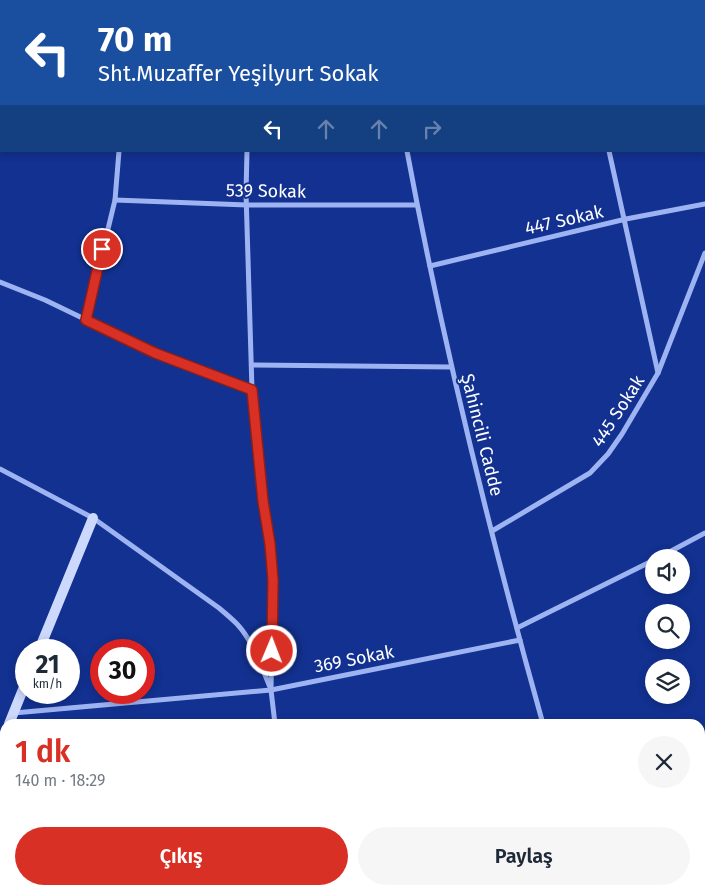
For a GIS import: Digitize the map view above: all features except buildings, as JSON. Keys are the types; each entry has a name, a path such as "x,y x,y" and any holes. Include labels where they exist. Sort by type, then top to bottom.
{"street":[{"path":"86,320 115,200 119,152"},
{"path":"247,152 252,390 273,580 271,690 274,719"},
{"name":"Şahincili Cadde","path":"406,152 451,367 542,719"},
{"path":"610,152 658,373"},
{"name":"539 Sokak","path":"115,200 247,205 417,205"},
{"name":"447 Sokak","path":"430,266 626,220 705,204"},
{"name":"445 Sokak","path":"492,531 590,473 608,454 658,373 705,253"},
{"path":"0,282 45,300 155,353 252,390"},
{"path":"252,364 451,367"},
{"path":"0,469 93,518 212,603 237,624 254,650 271,690"},
{"path":"44,639 93,518"},
{"path":"675,549 705,533"},
{"path":"517,628 645,564"},
{"name":"369 Sokak","path":"14,712 271,690 520,640"},
{"path":"11,719 17,704"}],"route":[{"path":"102,249 86,320 155,353 252,390 273,580 272,651"}]}
